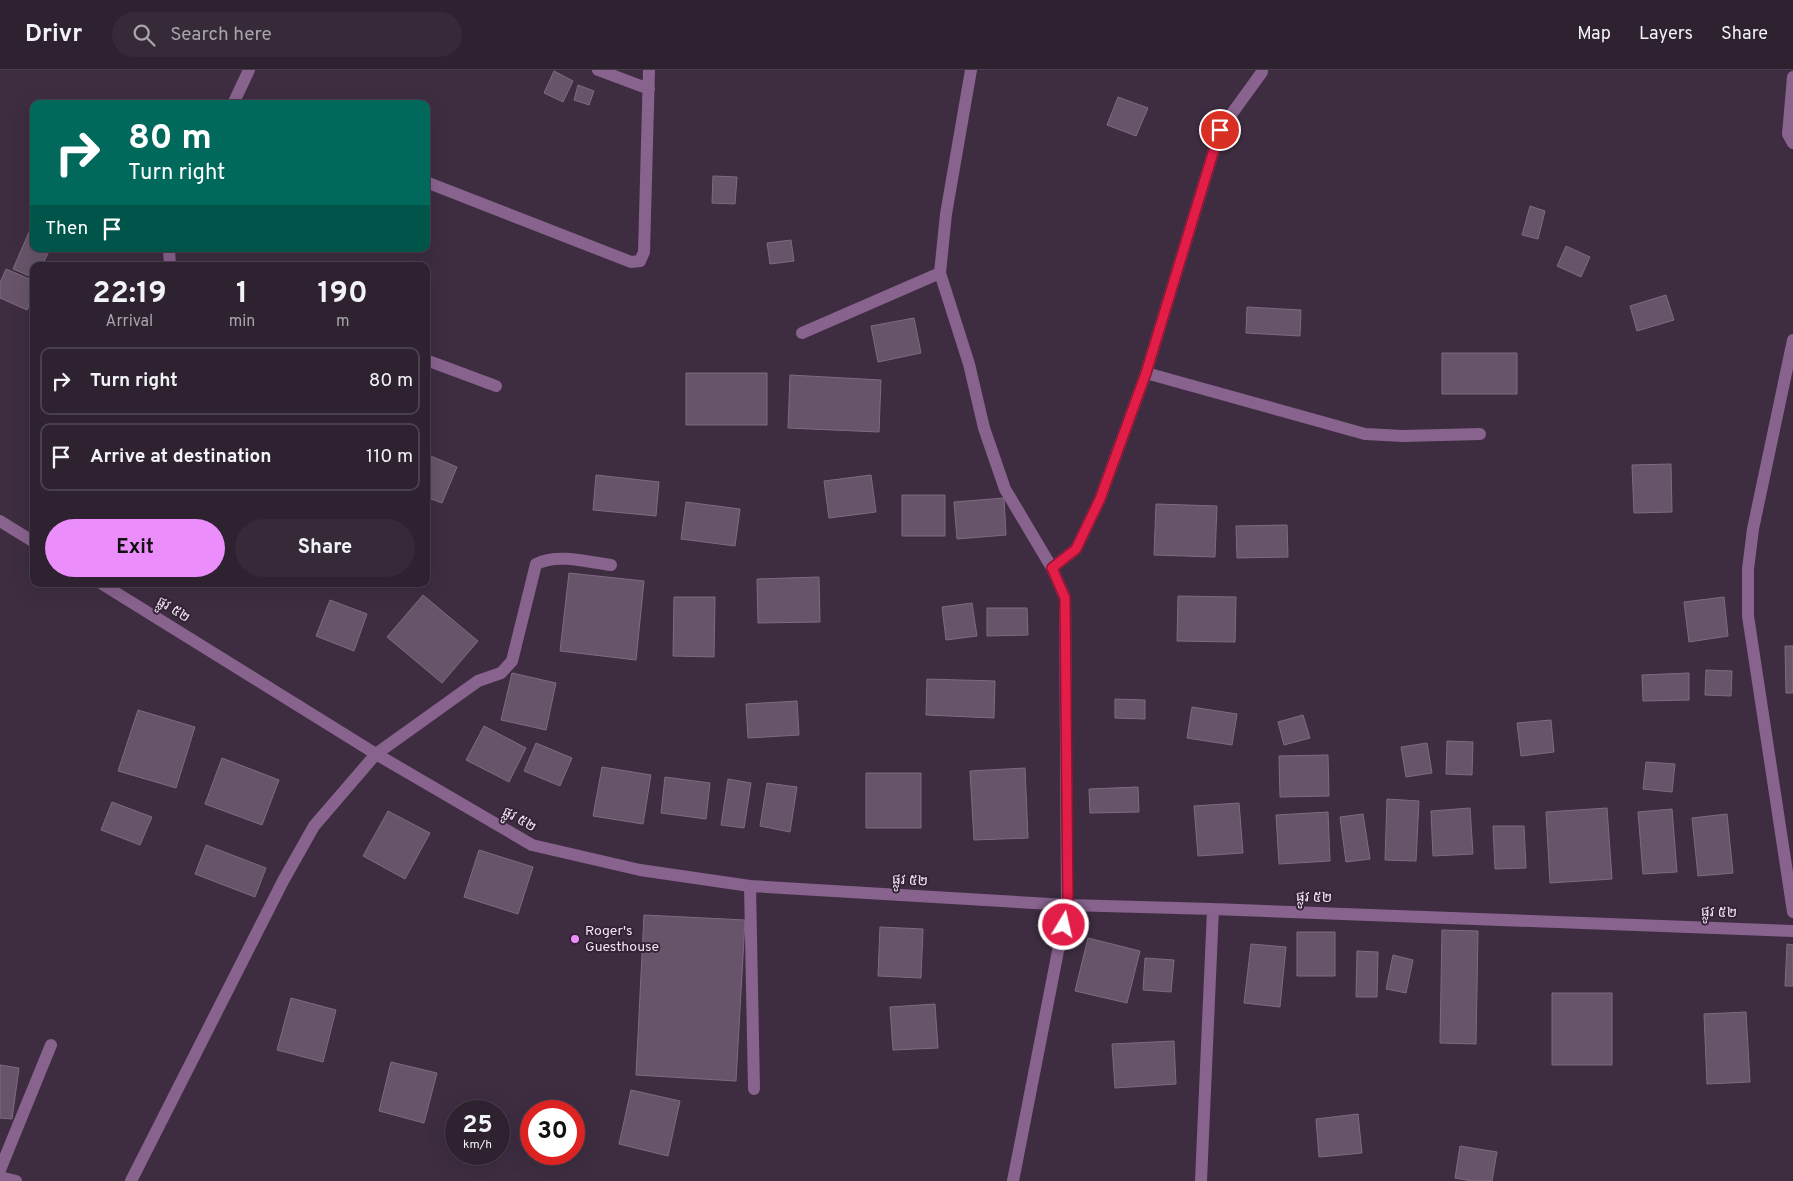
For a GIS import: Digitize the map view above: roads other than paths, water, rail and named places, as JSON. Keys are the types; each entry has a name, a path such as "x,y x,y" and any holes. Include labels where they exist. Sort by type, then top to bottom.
{"street":[{"path":"235,100 249,70"},
{"path":"598,70 649,89"},
{"path":"430,184 631,262 640,261 644,252 649,70"},
{"path":"971,70 946,214 940,273 969,364 984,428 1006,489 1052,568 1065,598 1068,905 1013,1181"},
{"path":"1052,568 1076,549 1100,499 1146,373 1220,130 1262,72"},
{"path":"1793,77 1788,134 1793,143"},
{"path":"802,333 940,273"},
{"path":"1793,340 1766,462 1754,529 1748,569 1748,616 1793,912"},
{"path":"430,361 496,386"},
{"path":"1146,373 1364,434 1403,436 1480,434"},
{"path":"0,521 30,540"},
{"path":"131,1181 283,881 314,826 376,754 478,681 501,672 512,661 536,564 544,560 558,558 611,565"},
{"name":"ផ្លូវ ៥២","path":"107,587 376,754 532,845 640,870 750,886 1068,905 1793,931"},
{"path":"750,886 754,1089"},
{"path":"1201,1181 1213,909"},
{"path":"0,1170 51,1045"},
{"path":"0,1177 16,1181"}],"place":[{"name":"Roger's Guesthouse","path":"575,939"}]}
